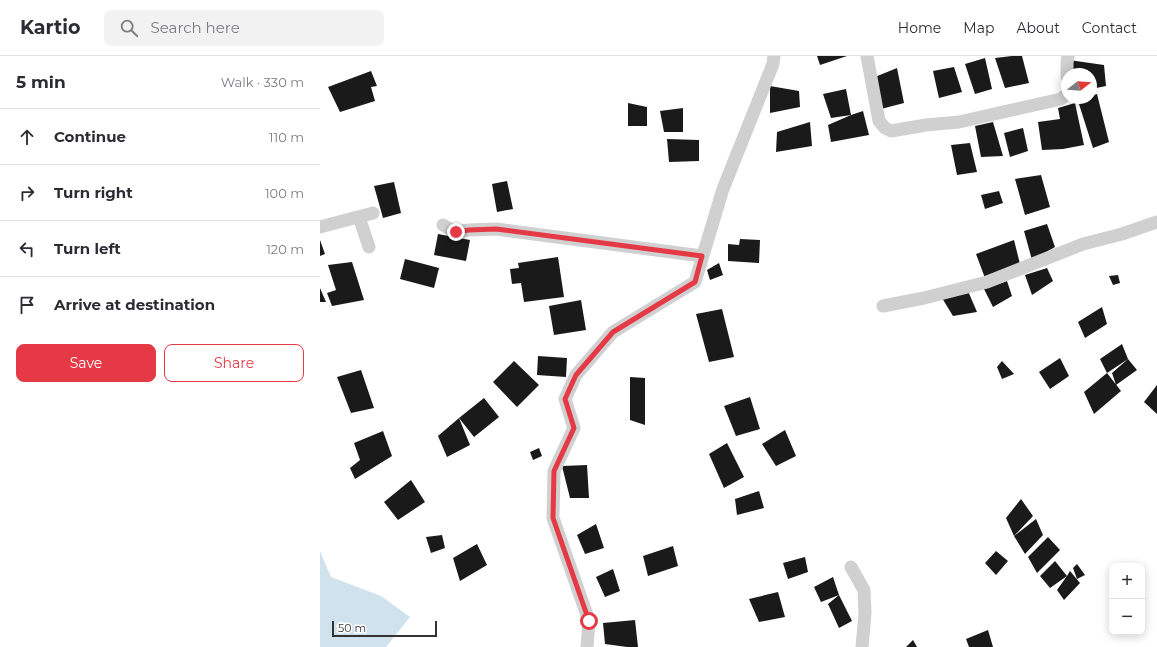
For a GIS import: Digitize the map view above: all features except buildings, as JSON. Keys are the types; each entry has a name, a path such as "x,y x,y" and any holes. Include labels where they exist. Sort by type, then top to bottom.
{"street":[{"path":"586,647 589,621 553,518 554,471 574,428 565,399 576,375 613,332 695,282 722,189 774,64 774,56"},
{"path":"867,56 879,121 885,128 891,131 926,125 959,122 1061,99"},
{"path":"1067,68 1068,56"},
{"path":"320,227 373,213"},
{"path":"359,217 369,247"},
{"path":"883,306 924,298 987,282 1083,244 1122,234 1157,222"},
{"path":"443,224 456,232 496,229 702,256"},
{"path":"851,567 864,590 865,613 862,647"}],"water":[{"path":"320,551 331,577 381,596 410,617 386,647 320,647"}],"route":[{"path":"456,232 496,229 702,256 695,282 613,332 576,375 565,399 574,428 554,471 553,518 589,621"}]}
